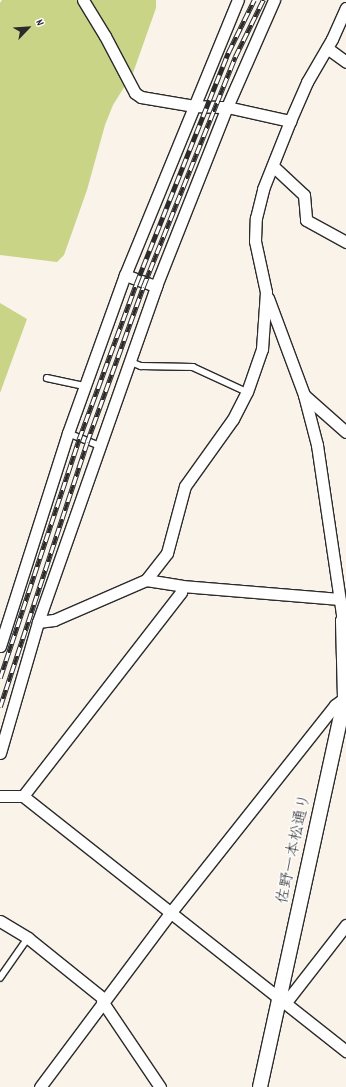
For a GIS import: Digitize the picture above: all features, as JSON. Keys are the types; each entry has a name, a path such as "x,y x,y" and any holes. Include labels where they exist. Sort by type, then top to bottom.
{"street":[{"path":"83,0 105,36 135,93 142,97 194,106 227,107 290,121"},
{"path":"0,646 68,433 125,275 238,0"},
{"path":"0,753 38,622 131,362 156,286 227,107 274,0"},
{"path":"345,618 339,599 323,473 304,395 266,292 255,241 256,218 263,189 274,167 290,121 307,82 327,48 346,8"},
{"path":"327,48 346,62"},
{"path":"274,167 304,195 306,220 346,242"},
{"path":"125,275 156,286"},
{"path":"38,622 54,620 146,580 167,553 185,486 222,438 247,392 262,349 266,292"},
{"path":"304,395 346,432"},
{"path":"146,580 182,586 339,599"},
{"path":"23,796 181,592 182,586"},
{"name":"佐野一本松通り","path":"260,1087 283,1000 345,698 345,618"},
{"path":"40,1087 103,1000 171,912 335,705 345,698"},
{"path":"0,796 23,796 346,1051"},
{"path":"0,921 28,938 103,1000 160,1087"},
{"path":"283,1000 346,925"}],"lane":[{"path":"131,362 141,366 193,368 247,392"},
{"path":"47,378 85,386"},
{"path":"68,433 100,446"},
{"path":"0,978 28,938"}],"green space":[{"path":"2,0 156,0 156,8 133,73 113,105 105,125 87,190 64,255 57,262 0,255 0,3"},
{"path":"0,303 27,319 0,393"}],"railway":[{"path":"0,678 79,439 136,284 228,53 254,0"},
{"path":"0,707 87,442 143,287 235,57 263,0"}]}
